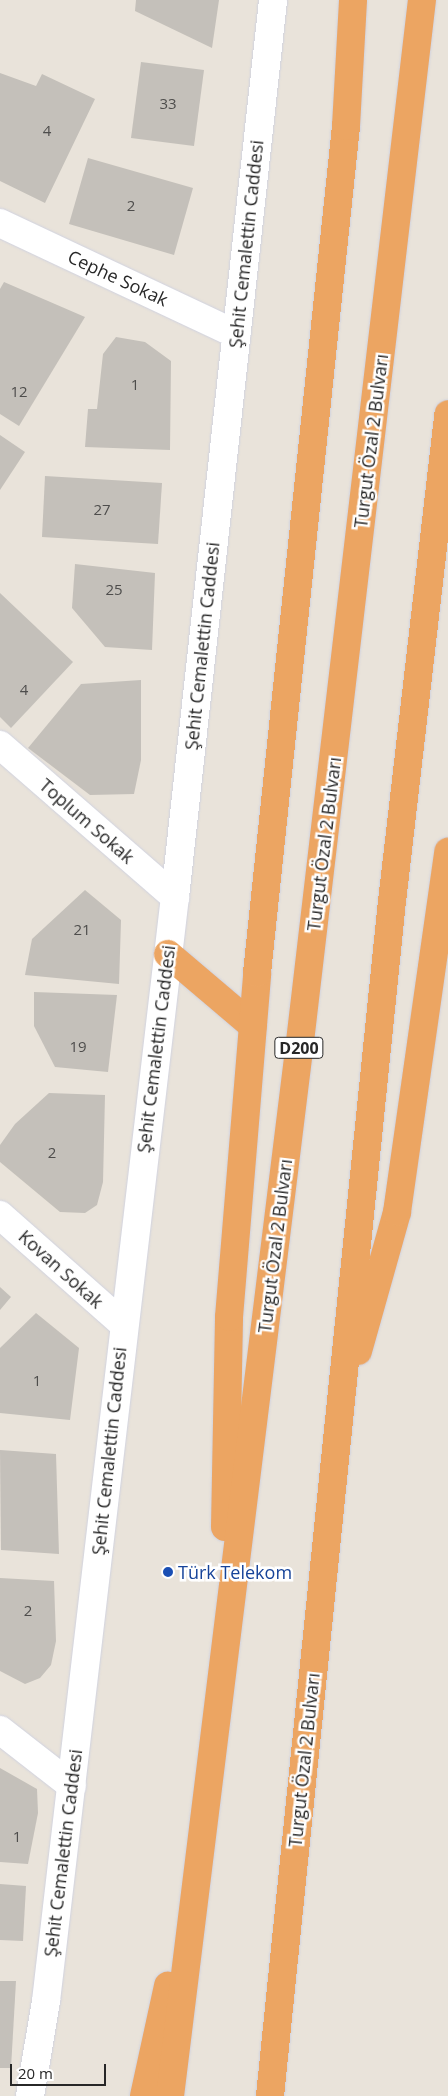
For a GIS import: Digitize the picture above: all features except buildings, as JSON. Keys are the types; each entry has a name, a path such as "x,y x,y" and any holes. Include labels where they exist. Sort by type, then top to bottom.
{"highway":[{"name":"Turgut Özal 2 Bulvarı","path":"220,1686 229,1317 253,1026 355,0"},
{"name":"Turgut Özal 2 Bulvarı","path":"170,2096 422,0"},
{"name":"Turgut Özal 2 Bulvarı","path":"270,2096 338,1424 448,414"},
{"name":"Turgut Özal 2 Bulvarı","path":"338,1424 397,1212 441,945 448,852"},
{"path":"168,954 253,1026"},
{"path":"144,2096 204,1823"}],"street":[{"name":"Şehit Cemalettin Caddesi","path":"30,2096 72,1786 123,1324 175,897 273,0"},
{"name":"Cephe Sokak","path":"0,223 236,334"},
{"name":"Toplum Sokak","path":"0,745 175,897"},
{"name":"Kovan Sokak","path":"0,1215 123,1324"},
{"path":"0,1730 72,1786"}],"place":[{"name":"Türk Telekom","path":"168,1572"}]}
